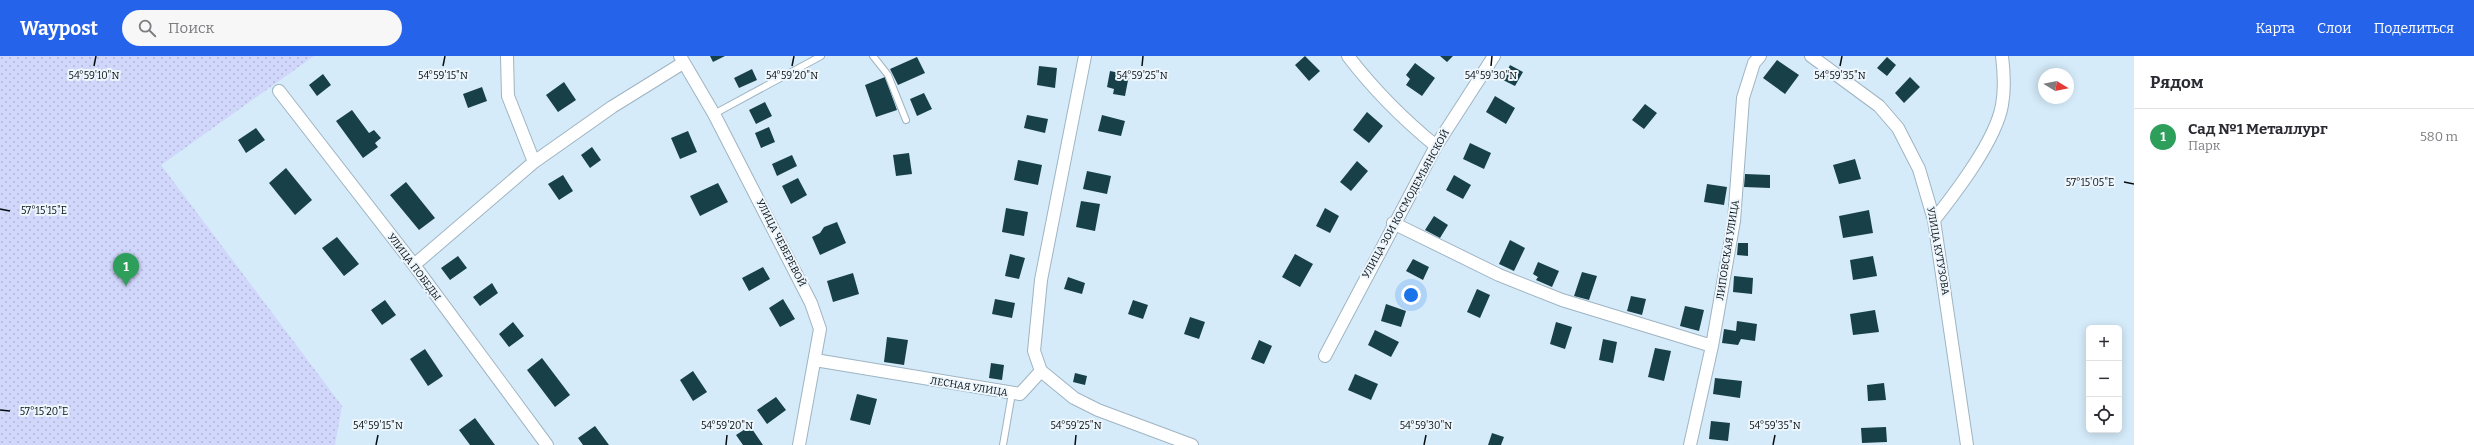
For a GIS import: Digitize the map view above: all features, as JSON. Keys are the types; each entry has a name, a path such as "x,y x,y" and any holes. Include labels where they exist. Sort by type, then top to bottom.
{"street":[{"path":"507,56 508,96 534,162"},
{"path":"1085,56 1042,280 1034,350 1041,371 1074,398 1098,410 1192,445"},
{"path":"1348,56 1369,83 1407,122 1436,146"},
{"name":"УЛИЦА ЗОИ КОСМОДЕМЬЯНСКОЙ","path":"1325,356 1436,146 1494,56"},
{"name":"ЛИПОВСКАЯ УЛИЦА","path":"1690,445 1712,346 1734,221 1743,98 1754,63 1760,56"},
{"name":"УЛИЦА КУТУЗОВА","path":"1811,56 1879,106 1898,128 1919,169 1934,220 1967,445"},
{"path":"1934,220 1956,192 1993,131 2002,105 2004,76 2002,56"},
{"path":"414,265 534,162 682,60"},
{"name":"УЛИЦА ЧЕВЕРЕВОЙ","path":"682,60 714,114 811,303 820,328 799,445"},
{"name":"УЛИЦА ПОБЕДЫ","path":"279,91 414,265 547,445"},
{"path":"1394,223 1499,275 1562,300 1712,346"},
{"name":"ЛЕСНАЯ УЛИЦА","path":"815,360 1020,394 1041,371"}],"lane":[{"path":"714,114 821,56"},
{"path":"873,56 888,75 906,120"},
{"path":"1003,445 1012,393"}],"shaded area":[{"path":"0,56 314,56 161,165 342,406 335,445 0,445"}],"building":[{"path":"710,56 725,56 713,62"},
{"path":"1305,56 1320,71 1309,81 1295,65"},
{"path":"1440,56 1453,56 1447,62"},
{"path":"917,57 925,73 898,85 890,69"},
{"path":"1887,57 1896,65 1887,76 1877,68"},
{"path":"1777,60 1799,75 1785,94 1763,78"},
{"path":"1415,63 1435,78 1422,96 1406,85 1410,79 1406,75"},
{"path":"1510,65 1523,72 1515,86 1503,80"},
{"path":"1039,66 1057,68 1055,88 1037,85"},
{"path":"752,69 757,80 739,88 734,78"},
{"path":"1110,71 1129,75 1125,96 1113,94 1114,89 1107,87"},
{"path":"323,74 331,85 317,96 309,85"},
{"path":"885,77 897,110 876,117 865,85"},
{"path":"1910,77 1920,87 1904,103 1895,93"},
{"path":"564,82 576,100 558,112 546,95"},
{"path":"482,87 487,101 468,108 463,94"},
{"path":"924,93 932,109 917,116 910,99"},
{"path":"1495,96 1515,108 1506,124 1486,112"},
{"path":"765,102 772,116 756,124 749,110"},
{"path":"1645,104 1657,113 1644,129 1632,120"},
{"path":"352,110 369,133 374,130 381,138 375,143 378,147 363,158 336,121"},
{"path":"1367,112 1383,126 1369,143 1353,130"},
{"path":"1027,115 1048,119 1045,133 1024,128"},
{"path":"1102,115 1125,121 1121,136 1098,131"},
{"path":"769,127 775,142 761,148 755,133"},
{"path":"256,128 265,140 246,153 238,140"},
{"path":"688,131 697,152 680,159 671,138"},
{"path":"1470,143 1491,153 1484,169 1463,159"},
{"path":"592,147 601,160 590,168 581,155"},
{"path":"909,153 912,174 896,176 893,155"},
{"path":"792,155 797,166 777,176 772,164"},
{"path":"1855,159 1861,179 1839,184 1833,165"},
{"path":"1018,160 1042,165 1038,185 1014,180"},
{"path":"1357,161 1368,171 1351,191 1340,182"},
{"path":"286,168 312,200 295,215 269,183"},
{"path":"1087,171 1111,176 1107,194 1083,189"},
{"path":"1745,174 1770,175 1770,188 1744,187"},
{"path":"563,175 573,191 559,200 548,184"},
{"path":"1454,175 1471,185 1463,199 1446,190"},
{"path":"798,178 807,195 791,204 782,186"},
{"path":"406,182 435,218 419,230 390,195"},
{"path":"718,183 728,202 700,216 690,196"},
{"path":"1707,184 1727,187 1724,205 1704,202"},
{"path":"1081,201 1100,204 1095,231 1076,227"},
{"path":"1006,208 1028,212 1024,236 1002,232"},
{"path":"1325,208 1339,216 1330,233 1316,226"},
{"path":"1869,210 1873,233 1843,238 1839,216"},
{"path":"1434,216 1448,225 1440,238 1425,230"},
{"path":"837,222 846,243 820,255 812,237 820,233 824,227"},
{"path":"337,237 359,264 344,276 322,248"},
{"path":"1510,240 1525,248 1514,271 1499,264"},
{"path":"1738,243 1748,243 1748,256 1737,255"},
{"path":"1010,254 1025,258 1019,279 1005,276"},
{"path":"1295,254 1313,264 1300,287 1282,277"},
{"path":"458,256 467,268 450,280 441,268"},
{"path":"1873,256 1877,276 1853,280 1850,260"},
{"path":"1413,259 1429,267 1423,280 1406,271"},
{"path":"1538,262 1559,271 1552,287 1536,280 1538,277 1533,274"},
{"path":"763,267 770,279 749,291 742,278"},
{"path":"1582,272 1597,276 1589,300 1574,296"},
{"path":"853,273 859,294 833,302 827,281"},
{"path":"1734,276 1753,278 1752,294 1733,292"},
{"path":"1068,277 1085,283 1082,294 1064,289"},
{"path":"492,283 498,293 480,306 473,297"},
{"path":"1477,289 1490,295 1480,318 1467,312"},
{"path":"1631,296 1646,299 1642,315 1627,311"},
{"path":"783,299 795,319 780,327 769,308"},
{"path":"995,299 1015,303 1012,318 992,314"},
{"path":"385,300 396,315 382,325 371,310"},
{"path":"1133,300 1148,305 1143,319 1128,314"},
{"path":"1386,304 1406,311 1401,327 1381,321"},
{"path":"1685,306 1704,310 1699,331 1680,326"},
{"path":"1875,310 1879,332 1853,335 1850,314"},
{"path":"1190,317 1205,322 1199,339 1184,334"},
{"path":"1737,321 1757,324 1755,341 1741,339 1738,345 1722,343 1724,329 1736,331"},
{"path":"513,322 524,336 509,347 499,334"},
{"path":"1556,322 1572,327 1565,349 1550,344"},
{"path":"1375,330 1399,342 1391,357 1368,345"},
{"path":"887,337 908,340 904,365 884,362"},
{"path":"1603,339 1617,342 1613,363 1599,360"},
{"path":"1259,340 1272,346 1264,364 1251,359"},
{"path":"1655,348 1671,351 1664,381 1648,377"},
{"path":"425,349 443,376 428,386 410,359"},
{"path":"542,358 570,395 555,407 527,370"},
{"path":"991,363 1004,365 1002,380 989,378"},
{"path":"693,371 707,392 693,401 680,380"},
{"path":"1075,373 1087,376 1085,385 1073,382"},
{"path":"1355,374 1378,384 1371,400 1348,390"},
{"path":"1715,378 1742,381 1740,398 1713,394"},
{"path":"1884,383 1886,400 1868,401 1867,385"},
{"path":"857,394 877,399 870,425 850,420"},
{"path":"776,397 786,410 767,424 757,410"},
{"path":"475,418 495,445 470,445 459,430"},
{"path":"1711,421 1730,423 1728,441 1709,439"},
{"path":"595,426 609,445 583,445 578,438"},
{"path":"750,426 763,445 743,445 736,435"},
{"path":"1886,427 1887,442 1862,443 1861,428"},
{"path":"1492,433 1504,437 1501,445 1488,445"}],"place":[{"name":"Сад №1 Металлург","path":"126,286"}]}
